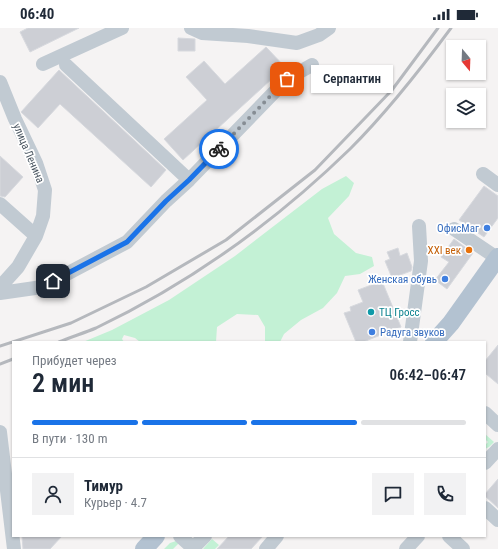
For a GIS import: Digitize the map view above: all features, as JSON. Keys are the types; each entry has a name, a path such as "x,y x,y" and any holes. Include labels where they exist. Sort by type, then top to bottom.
{"main road":[{"path":"436,341 498,258"},
{"path":"144,549 155,537"}],"street":[{"path":"43,64 122,28"},
{"path":"191,28 202,33 248,36 297,43 319,36 328,28"},
{"path":"66,65 189,180"},
{"path":"0,294 42,287 127,242 287,79 312,65"},
{"name":"улица Ленина","path":"0,82 15,119 36,163 45,190 42,216 36,236 18,267 0,287"},
{"path":"483,174 498,185"},
{"path":"0,204 36,236"},
{"path":"410,341 421,261 419,226"},
{"path":"454,229 498,258"},
{"path":"486,414 498,425"},
{"path":"0,432 12,531"},
{"path":"486,462 498,449"},
{"path":"486,509 498,520"},
{"path":"13,537 14,549"},
{"path":"181,537 193,548 204,537"},
{"path":"266,549 276,537"},
{"path":"406,549 417,537"},
{"path":"450,537 463,549"}],"green space":[{"path":"346,176 354,183 349,196 328,218 334,234 356,253 372,257 374,266 360,274 345,276 337,293 323,308 301,320 284,334 280,341 265,341 265,327 258,315 237,314 217,327 216,341 139,341 135,338 124,335 122,339 123,341 85,341 112,330 169,300 235,256 322,189"},
{"path":"486,435 494,442 486,448 486,444 488,442 486,440"},
{"path":"212,539 219,545 215,549 203,549"},
{"path":"176,541 179,543 173,549 164,549 170,543"}],"building":[{"path":"28,28 79,28 30,52 20,32"},
{"path":"178,38 195,39 195,51 178,51"},
{"path":"266,47 285,67 183,160 164,139 207,100 186,77 204,61 225,84"},
{"path":"59,70 166,170 151,187 60,104 38,128 21,112"},
{"path":"0,156 23,177 5,197 0,196"},
{"path":"484,186 498,196 498,218 484,237 459,220"},
{"path":"454,239 473,253 447,289 435,280 449,262 441,257"},
{"path":"398,248 400,256 407,253 412,267 411,271 392,278 385,261 390,259 387,252"},
{"name":"ТЦ Гросс","path":"382,281 401,327 366,341 356,341 344,313 351,311 350,307 363,302 358,290"},
{"path":"498,345 498,384 486,374 486,360"},
{"path":"498,479 498,508 486,497 486,493"},
{"path":"22,537 61,537 50,549 23,549"},
{"path":"228,537 262,537 251,549 217,549"}],"railway":[{"path":"15,341 71,323 146,287 226,240 315,170 392,90 438,28"},
{"path":"62,341 96,328 131,310 198,271 230,249 292,201 322,176 364,135 403,90 451,28"},
{"path":"0,346 12,342"},
{"path":"0,364 12,359"}],"way so far":[{"path":"219,149 287,79"}],"place":[{"name":"Серпантин","path":"287,79"},
{"name":"ОфисМаг","path":"487,228"},
{"name":"XXI век","path":"469,250"},
{"name":"Женская обувь","path":"445,279"},
{"name":"ТЦ Гросс","path":"371,312"},
{"name":"Радуга звуков","path":"372,332"}],"route":[{"path":"53,281 127,242 219,149"}]}
